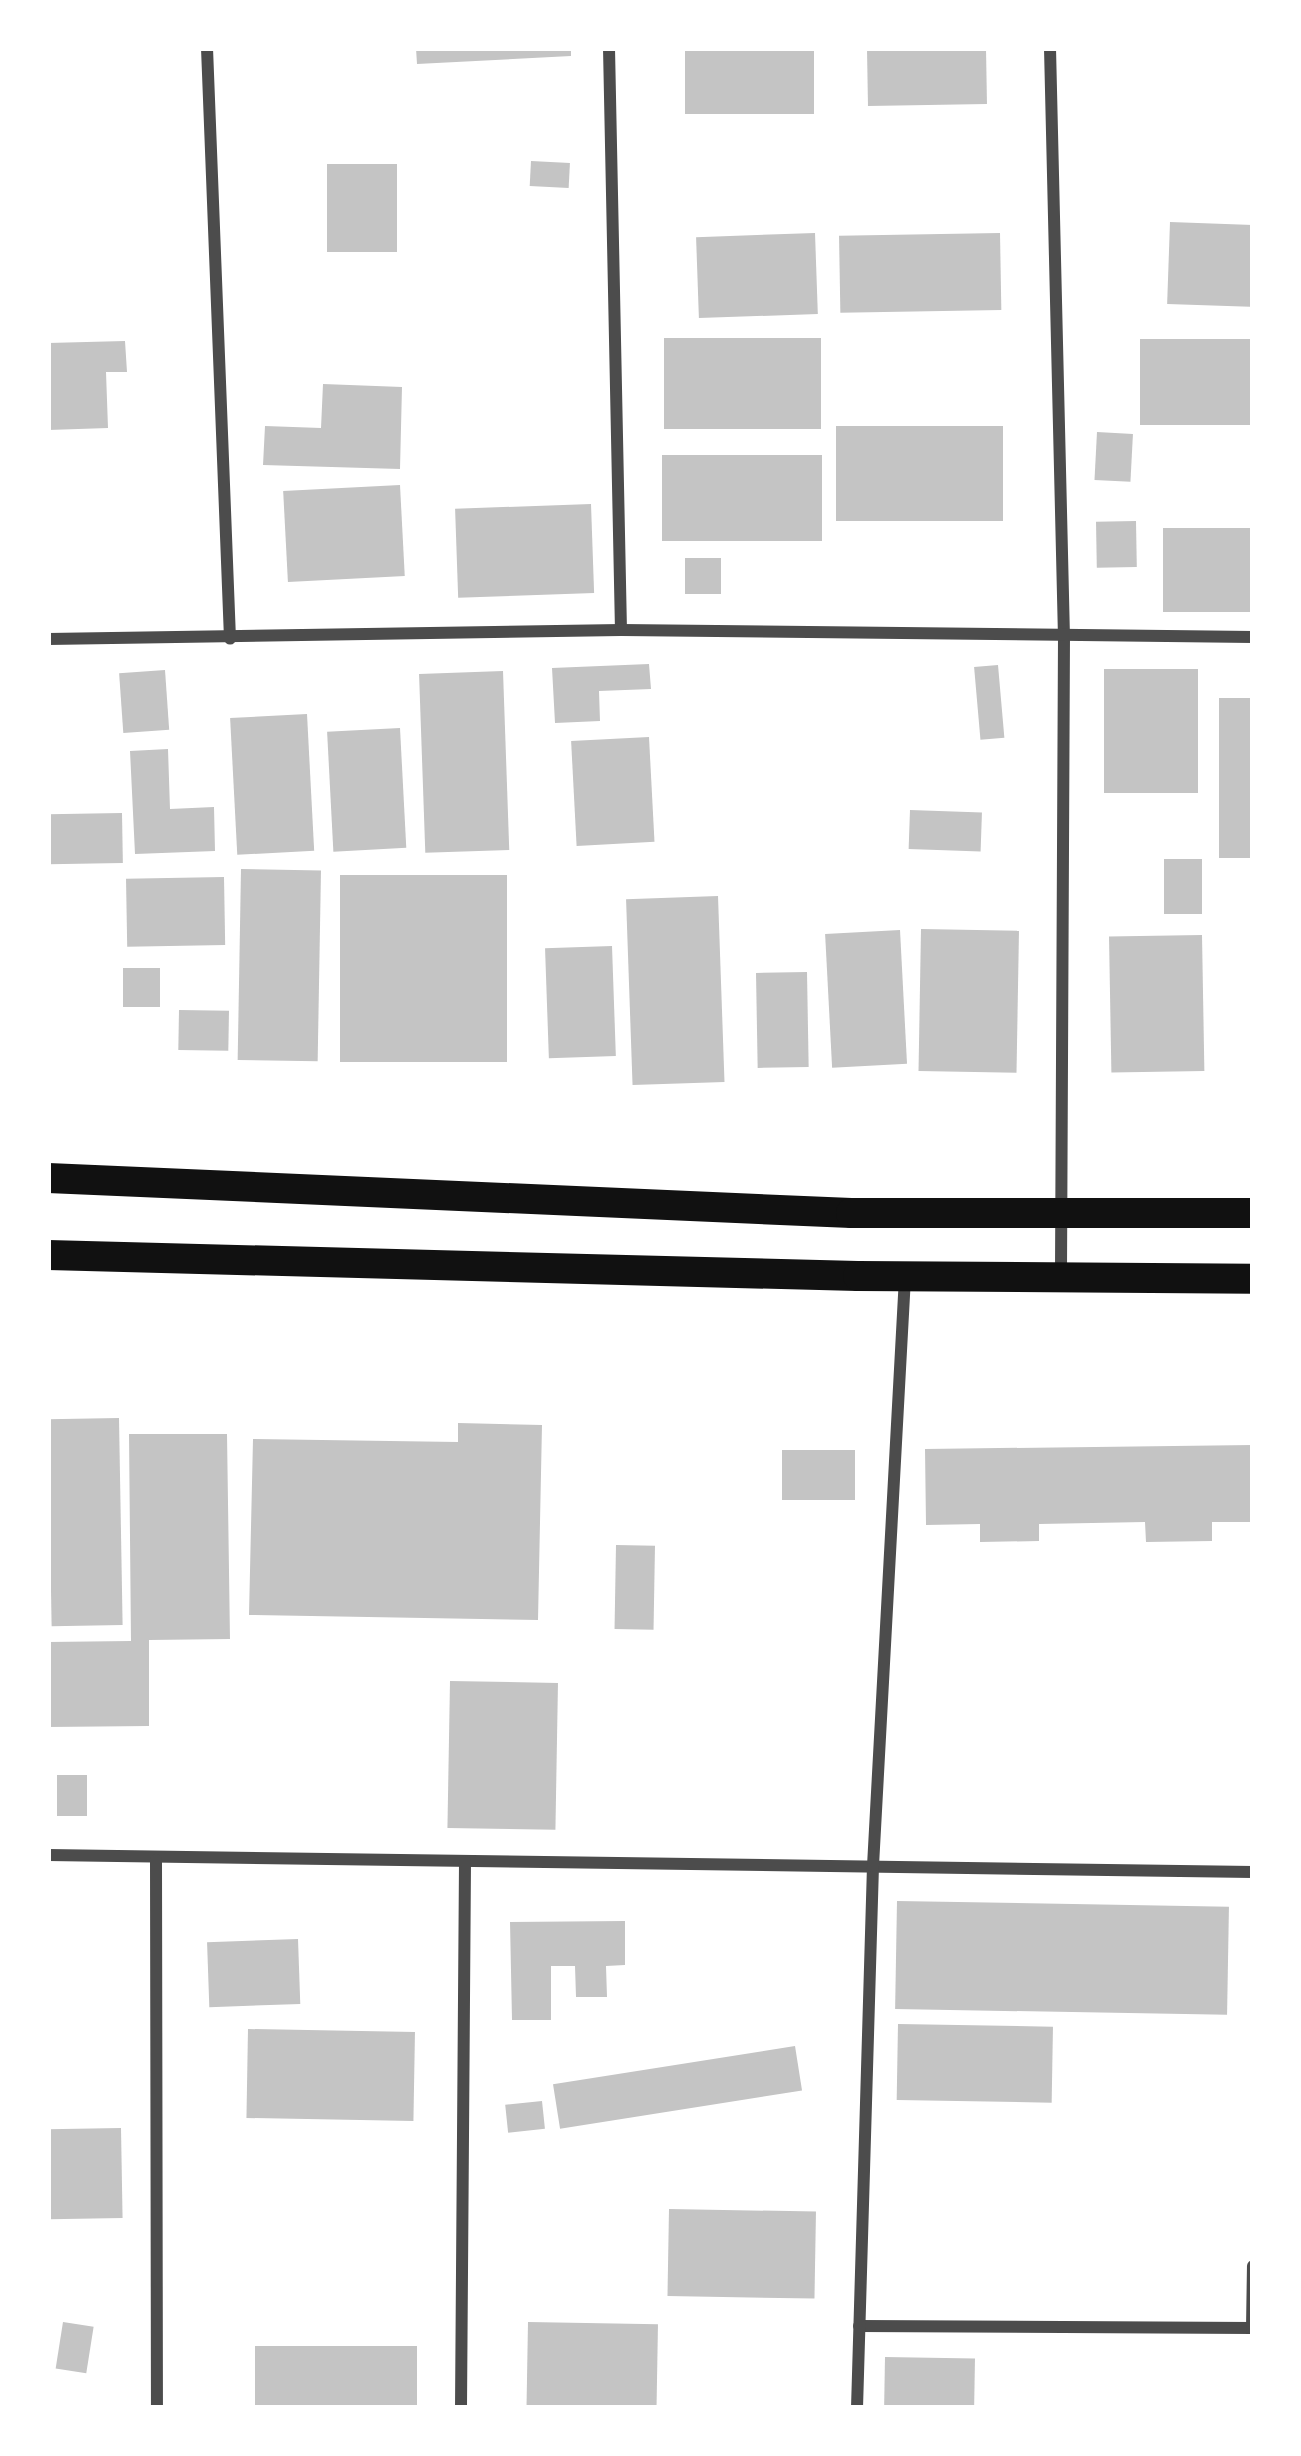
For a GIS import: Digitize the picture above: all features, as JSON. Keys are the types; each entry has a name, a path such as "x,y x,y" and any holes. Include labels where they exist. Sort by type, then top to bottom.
{"main road":[{"path":"48,1178 851,1214 1253,1213"},
{"path":"48,1255 905,1276 1253,1279"}],"street":[{"path":"207,48 230,639"},
{"path":"609,48 621,630"},
{"path":"1050,48 1064,636 1061,1277"},
{"path":"48,638 621,630 1253,637"},
{"path":"857,2408 872,1866 905,1276"},
{"path":"48,1855 1253,1872"},
{"path":"156,1860 157,2408"},
{"path":"461,2408 465,1862"},
{"path":"859,2326 1252,2328 1253,2266"}],"building":[{"path":"416,48 571,48 571,56 417,64"},
{"path":"685,48 814,48 814,114 685,114"},
{"path":"986,48 987,104 868,106 867,50"},
{"path":"531,161 570,163 569,188 530,186"},
{"path":"327,164 397,164 397,252 327,252"},
{"path":"1170,222 1253,225 1250,307 1167,304"},
{"path":"815,233 818,314 699,318 696,237"},
{"path":"1000,233 1001,310 840,313 839,236"},
{"path":"664,338 821,338 821,429 664,429"},
{"path":"1140,339 1253,339 1253,425 1140,425"},
{"path":"125,341 127,372 106,372 108,428 48,430 48,343"},
{"path":"323,384 402,387 400,469 263,465 265,426 321,428"},
{"path":"836,426 1003,426 1003,521 836,521"},
{"path":"1097,432 1133,434 1130,482 1094,480"},
{"path":"662,455 822,455 822,541 662,541"},
{"path":"400,485 405,576 288,582 283,491"},
{"path":"591,504 594,593 458,598 455,509"},
{"path":"1136,521 1137,567 1097,568 1096,522"},
{"path":"1163,528 1253,528 1253,612 1163,612"},
{"path":"685,558 721,558 721,594 685,594"},
{"path":"649,664 651,689 599,691 600,721 555,723 552,668"},
{"path":"998,665 1004,738 980,740 974,667"},
{"path":"1104,669 1198,669 1198,793 1104,793"},
{"path":"165,670 169,730 123,733 119,673"},
{"path":"503,671 509,850 425,853 419,674"},
{"path":"1219,698 1253,698 1253,858 1219,858"},
{"path":"307,714 314,851 237,855 230,718"},
{"path":"400,728 406,848 333,852 327,732"},
{"path":"649,737 654,842 577,846 571,741"},
{"path":"168,749 170,809 214,807 215,851 135,854 130,751"},
{"path":"910,810 982,813 981,851 909,849"},
{"path":"122,813 123,863 49,864 48,814"},
{"path":"1164,859 1202,859 1202,914 1164,914"},
{"path":"241,869 321,870 318,1061 238,1060"},
{"path":"340,875 507,875 507,1062 340,1062"},
{"path":"224,877 225,945 127,947 126,879"},
{"path":"718,896 724,1082 633,1085 626,899"},
{"path":"921,929 1019,931 1017,1073 919,1071"},
{"path":"900,930 907,1064 832,1068 825,934"},
{"path":"1202,935 1204,1071 1111,1073 1109,937"},
{"path":"612,946 616,1056 549,1058 545,948"},
{"path":"123,968 160,968 160,1007 123,1007"},
{"path":"807,972 809,1067 758,1068 756,973"},
{"path":"179,1010 229,1011 228,1051 178,1050"},
{"path":"119,1418 123,1625 52,1626 48,1419"},
{"path":"458,1423 542,1425 538,1620 249,1615 253,1439 458,1442"},
{"path":"129,1434 227,1434 230,1639 149,1640 149,1726 48,1727 48,1642 131,1641"},
{"path":"1253,1445 1253,1522 1212,1522 1212,1541 1146,1542 1145,1522 1039,1524 1039,1541 980,1542 980,1524 926,1525 925,1449"},
{"path":"782,1450 855,1450 855,1500 782,1500"},
{"path":"616,1545 655,1546 654,1630 615,1629"},
{"path":"450,1681 558,1683 555,1830 447,1828"},
{"path":"57,1775 87,1775 87,1816 57,1816"},
{"path":"897,1901 1229,1907 1227,2015 895,2009"},
{"path":"625,1921 625,1965 606,1966 607,1997 576,1997 575,1966 551,1966 551,2020 512,2020 510,1922"},
{"path":"298,1939 300,2004 209,2007 207,1942"},
{"path":"898,2024 1053,2027 1052,2103 897,2100"},
{"path":"248,2029 415,2032 413,2121 246,2118"},
{"path":"795,2046 802,2090 560,2129 553,2084"},
{"path":"542,2101 545,2129 508,2133 505,2105"},
{"path":"121,2128 123,2218 50,2219 48,2129"},
{"path":"669,2209 816,2212 814,2299 667,2296"},
{"path":"63,2322 94,2327 86,2373 56,2368"},
{"path":"528,2322 658,2324 657,2408 526,2408"},
{"path":"255,2346 417,2346 417,2408 255,2408"},
{"path":"885,2357 975,2359 974,2408 884,2408"}]}
